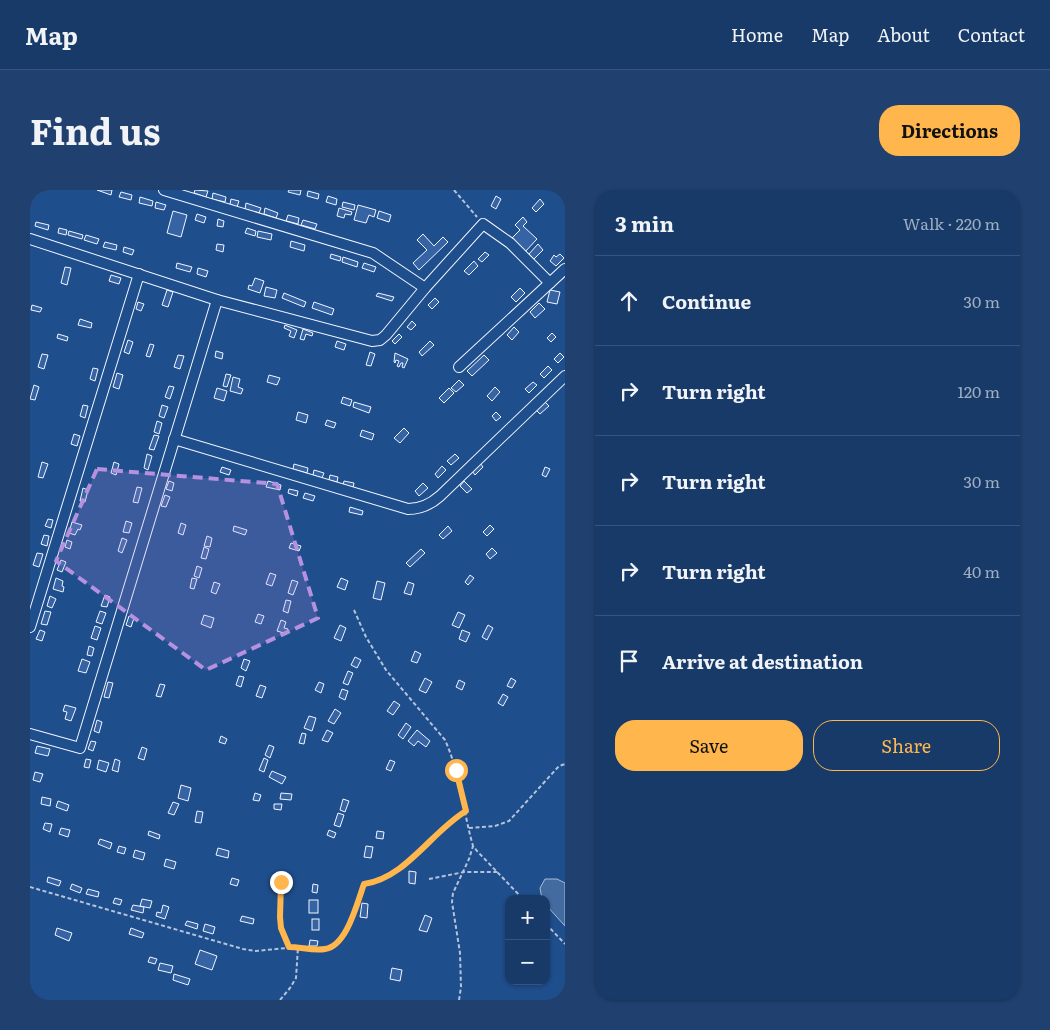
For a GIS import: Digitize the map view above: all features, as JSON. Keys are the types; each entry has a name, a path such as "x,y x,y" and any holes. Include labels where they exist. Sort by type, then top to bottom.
{"street":[{"path":"164,190 373,253 425,288"},
{"path":"30,239 216,300 372,341 380,340 386,335 425,288 483,224 510,243 550,283"},
{"path":"459,367 565,269"},
{"path":"30,627 139,274"},
{"path":"30,734 80,748 216,300"},
{"path":"174,439 408,510 415,509 424,507 437,499 565,376"}],"path":[{"path":"456,191 483,224"},
{"path":"354,610 366,637 386,670 445,740 450,752 476,852 519,895"},
{"path":"469,828 495,826 509,821 558,766 565,764"},
{"path":"30,887 242,949 255,951 298,947 322,949 335,946 346,932 364,884 377,882 398,870 453,818 466,811"},
{"path":"459,1000 461,987 460,953 452,902 453,893 464,872 473,846"},
{"path":"429,879 464,872 498,872"},
{"path":"281,882 281,928 289,947"},
{"path":"550,928 565,944"},
{"path":"280,1000 296,978 298,947"}],"highlighted area":[{"path":"97,469 277,484 318,618 206,670 56,561"}],"water":[{"path":"545,879 557,879 565,883 565,926 550,909 550,895 541,895 540,888"}],"building":[{"path":"97,190 112,190 111,195"},
{"path":"195,190 208,191 206,197 194,193"},
{"path":"289,190 301,190 300,195 288,192"},
{"path":"308,191 319,194 318,199 307,196"},
{"path":"121,192 132,195 131,200 119,197"},
{"path":"213,193 226,197 225,202 212,199"},
{"path":"328,196 337,199 336,205 326,202"},
{"path":"496,196 501,199 496,209 491,206"},
{"path":"140,197 153,201 152,206 139,203"},
{"path":"231,199 239,201 237,207 230,204"},
{"path":"540,199 544,204 536,212 532,208"},
{"path":"156,202 166,205 164,210 155,208"},
{"path":"343,202 355,205 354,210 342,207"},
{"path":"246,203 261,208 259,213 245,209"},
{"path":"358,205 376,210 374,217 369,215 366,223 354,220"},
{"path":"265,208 278,213 276,218 264,214"},
{"path":"339,208 352,212 351,215 345,214 344,218 337,216"},
{"path":"173,211 187,215 181,237 167,233"},
{"path":"379,211 391,215 389,222 377,218"},
{"path":"197,214 206,217 204,223 195,220"},
{"path":"288,215 299,218 298,224 286,221"},
{"path":"523,217 527,222 523,226 537,239 524,253 510,240 520,230 515,225"},
{"path":"218,219 224,221 223,227 217,226"},
{"path":"303,220 317,224 315,229 301,225"},
{"path":"36,222 49,225 48,230 35,226"},
{"path":"59,228 67,230 66,235 58,233"},
{"path":"247,228 256,231 255,236 245,233"},
{"path":"69,231 83,235 82,239 68,235"},
{"path":"258,231 272,234 271,240 257,237"},
{"path":"423,234 434,246 443,237 448,242 419,270 413,263 427,250 417,240"},
{"path":"86,235 99,239 97,244 84,240"},
{"path":"291,241 305,245 304,251 290,247"},
{"path":"105,242 117,245 116,250 103,247"},
{"path":"217,244 224,245 223,252 216,250"},
{"path":"538,244 543,250 534,259 529,254"},
{"path":"124,247 134,250 132,255 123,252"},
{"path":"485,252 489,255 482,262 478,259"},
{"path":"331,254 341,257 340,261 330,258"},
{"path":"560,254 564,258 556,266 550,261 554,255 556,257"},
{"path":"343,257 358,262 357,267 342,262"},
{"path":"474,261 478,266 469,275 464,271"},
{"path":"177,263 192,267 190,272 176,268"},
{"path":"364,263 376,267 374,272 362,268"},
{"path":"65,267 71,268 67,285 61,283"},
{"path":"198,268 208,271 206,277 197,274"},
{"path":"111,275 121,278 119,284 109,281"},
{"path":"255,278 264,281 260,293 248,289 249,285 252,286"},
{"path":"266,287 277,290 275,298 264,296"},
{"path":"520,288 525,293 516,302 511,297"},
{"path":"167,290 173,292 168,307 162,305"},
{"path":"550,290 560,292 557,304 547,302"},
{"path":"284,293 306,302 304,307 282,298"},
{"path":"378,293 394,297 392,301 376,296"},
{"path":"435,298 439,302 432,309 428,305"},
{"path":"138,302 144,304 141,311 136,309"},
{"path":"314,302 334,309 332,315 312,308"},
{"path":"539,303 545,309 535,318 530,312"},
{"path":"32,305 42,308 40,312 31,310"},
{"path":"80,319 92,323 91,328 78,325"},
{"path":"412,321 416,325 411,330 407,327"},
{"path":"285,325 297,330 294,338 289,336 291,331 284,328"},
{"path":"514,327 519,332 512,340 507,335"},
{"path":"303,329 313,333 312,336 306,334 304,340 300,339"},
{"path":"552,333 556,337 551,342 547,338"},
{"path":"58,334 68,337 67,341 57,338"},
{"path":"399,334 402,337 395,344 392,341"},
{"path":"128,340 133,342 129,354 124,352"},
{"path":"337,341 346,344 344,350 335,347"},
{"path":"430,341 434,345 422,356 419,352"},
{"path":"150,344 154,345 150,357 146,356"},
{"path":"216,351 223,353 222,359 215,357"},
{"path":"370,352 375,354 371,366 366,365"},
{"path":"395,353 408,359 404,368 402,367 403,363 399,367 397,366 399,361 396,360 394,362"},
{"path":"560,353 564,357 558,363 554,359"},
{"path":"42,354 48,355 44,369 38,367"},
{"path":"178,355 184,356 180,369 174,367"},
{"path":"484,355 489,360 472,376 467,371"},
{"path":"548,366 552,370 544,378 540,374"},
{"path":"93,368 98,369 95,381 90,379"},
{"path":"117,373 123,375 119,389 113,387"},
{"path":"226,374 231,375 227,387 223,386"},
{"path":"269,375 280,378 277,385 267,382"},
{"path":"233,377 240,379 238,387 243,389 241,394 230,391"},
{"path":"459,380 464,385 456,392 451,388"},
{"path":"533,382 537,385 529,393 525,389"},
{"path":"34,385 39,387 35,400 30,399"},
{"path":"169,386 174,387 170,399 165,397"},
{"path":"495,387 500,392 492,401 487,396"},
{"path":"217,388 227,391 224,401 214,398"},
{"path":"449,388 454,393 444,403 439,398"},
{"path":"343,397 352,400 350,406 341,403"},
{"path":"354,402 371,407 369,413 353,407"},
{"path":"545,402 549,406 540,414 536,410"},
{"path":"83,405 88,406 85,418 80,416"},
{"path":"162,405 168,407 164,418 159,416"},
{"path":"298,412 308,415 306,423 296,420"},
{"path":"496,412 501,417 496,421 492,416"},
{"path":"327,420 336,423 334,428 325,425"},
{"path":"157,421 162,423 159,434 154,432"},
{"path":"404,428 409,433 400,443 394,438"},
{"path":"362,430 374,434 372,440 360,436"},
{"path":"74,434 80,436 77,446 71,444"},
{"path":"154,435 159,436 154,450 149,449"},
{"path":"147,454 152,456 148,470 144,468"},
{"path":"455,454 459,458 451,465 447,461"},
{"path":"42,462 48,464 43,478 38,477"},
{"path":"114,462 119,464 116,475 111,473"},
{"path":"480,463 483,467 475,475 472,471"},
{"path":"294,464 308,468 307,473 293,469"},
{"path":"442,466 446,470 438,478 435,474"},
{"path":"222,467 231,470 229,475 220,472"},
{"path":"545,467 550,469 546,477 542,475"},
{"path":"314,470 324,473 322,478 313,475"},
{"path":"330,475 338,477 337,482 329,480"},
{"path":"169,481 174,483 172,491 166,489"},
{"path":"268,481 281,485 280,490 266,487"},
{"path":"344,481 354,483 353,488 343,485"},
{"path":"464,481 472,489 467,493 460,486"},
{"path":"423,483 428,488 419,496 415,491"},
{"path":"137,487 142,488 138,503 133,502"},
{"path":"83,488 88,490 85,502 80,501"},
{"path":"289,489 298,491 297,496 288,493"},
{"path":"305,493 315,496 313,501 303,498"},
{"path":"165,495 170,497 166,507 161,506"},
{"path":"350,507 363,511 362,515 349,512"},
{"path":"48,519 53,520 51,528 45,526"},
{"path":"126,521 132,523 129,533 123,532"},
{"path":"72,522 82,525 75,535 69,533"},
{"path":"181,523 186,525 183,535 178,533"},
{"path":"490,525 494,529 487,536 483,532"},
{"path":"234,526 247,530 245,535 233,531"},
{"path":"448,526 452,531 443,539 439,535"},
{"path":"44,535 49,536 47,546 41,544"},
{"path":"207,536 212,538 210,547 204,546"},
{"path":"122,538 127,540 122,553 118,551"},
{"path":"67,540 72,542 70,549 65,547"},
{"path":"291,543 301,546 299,551 289,548"},
{"path":"204,547 209,549 206,559 201,558"},
{"path":"492,548 497,553 490,559 486,554"},
{"path":"421,549 425,553 410,567 406,563"},
{"path":"37,553 43,554 39,567 33,565"},
{"path":"61,560 66,562 62,572 57,570"},
{"path":"197,566 202,568 199,578 194,576"},
{"path":"270,573 276,575 272,586 266,584"},
{"path":"470,575 474,578 468,585 465,582"},
{"path":"56,578 63,581 63,592 53,589"},
{"path":"192,578 197,579 194,589 190,588"},
{"path":"341,578 348,581 345,590 337,587"},
{"path":"292,580 298,582 293,595 288,593"},
{"path":"377,581 385,583 381,600 373,598"},
{"path":"214,582 220,584 216,594 211,592"},
{"path":"408,582 414,584 411,595 404,593"},
{"path":"105,595 110,597 107,607 101,606"},
{"path":"50,596 56,599 52,608 47,606"},
{"path":"286,600 291,601 288,613 283,611"},
{"path":"45,611 51,612 47,625 41,624"},
{"path":"100,611 106,613 102,624 96,622"},
{"path":"458,612 465,615 459,628 452,625"},
{"path":"258,614 264,616 261,624 255,622"},
{"path":"204,615 214,618 211,628 201,624"},
{"path":"129,616 134,618 131,627 126,625"},
{"path":"281,620 286,622 284,628 288,629 287,634 277,631"},
{"path":"340,625 346,628 341,641 334,638"},
{"path":"488,625 493,628 487,640 482,637"},
{"path":"95,626 101,628 97,640 91,638"},
{"path":"40,630 45,632 42,641 36,639"},
{"path":"462,630 470,633 466,642 459,639"},
{"path":"89,646 94,648 92,656 87,655"},
{"path":"415,651 421,654 417,663 411,661"},
{"path":"355,657 361,660 357,668 351,665"},
{"path":"82,659 90,662 86,673 78,671"},
{"path":"244,659 250,661 246,671 241,668"},
{"path":"348,671 353,673 348,685 343,683"},
{"path":"239,676 244,677 241,687 236,685"},
{"path":"425,678 432,682 426,693 419,690"},
{"path":"511,678 516,681 512,688 507,686"},
{"path":"459,680 465,683 462,690 456,687"},
{"path":"108,682 113,683 109,698 104,697"},
{"path":"319,682 324,684 321,693 315,690"},
{"path":"160,684 165,685 161,697 156,696"},
{"path":"260,685 266,687 262,698 256,696"},
{"path":"342,689 348,691 345,700 339,697"},
{"path":"503,694 508,697 503,706 498,703"},
{"path":"394,701 400,705 393,715 387,711"},
{"path":"65,705 76,708 71,721 65,719 67,712 63,711"},
{"path":"335,709 341,713 334,724 328,721"},
{"path":"309,716 316,718 312,731 304,728"},
{"path":"97,720 102,722 99,733 94,731"},
{"path":"406,723 411,727 403,739 398,735"},
{"path":"327,730 333,733 328,742 322,740"},
{"path":"417,730 430,741 426,747 418,741 414,746 408,741"},
{"path":"302,733 306,734 304,744 299,743"},
{"path":"221,736 227,739 225,744 219,742"},
{"path":"91,741 96,742 93,751 88,749"},
{"path":"269,745 274,747 270,758 265,755"},
{"path":"37,746 50,749 48,756 35,753"},
{"path":"142,747 147,749 144,760 138,758"},
{"path":"264,758 268,760 264,772 259,770"},
{"path":"86,759 91,760 89,768 84,767"},
{"path":"115,759 120,761 118,772 112,770"},
{"path":"99,760 109,763 106,772 97,769"},
{"path":"390,760 395,762 391,771 386,769"},
{"path":"272,771 286,777 282,784 269,777"},
{"path":"35,772 43,774 40,782 33,780"},
{"path":"181,785 191,788 188,801 178,798"},
{"path":"255,793 261,795 259,801 253,800"},
{"path":"281,793 292,794 291,800 280,799"},
{"path":"42,797 51,799 50,806 41,804"},
{"path":"343,799 349,801 345,812 340,810"},
{"path":"58,801 69,805 67,811 56,807"},
{"path":"173,802 179,804 174,815 168,813"},
{"path":"274,804 282,804 281,810 274,809"},
{"path":"197,811 203,812 201,823 195,822"},
{"path":"338,813 344,815 340,827 334,825"},
{"path":"45,823 52,824 50,832 43,829"},
{"path":"61,828 70,830 68,837 59,834"},
{"path":"329,830 336,833 334,838 327,835"},
{"path":"149,831 160,835 159,839 148,835"},
{"path":"377,831 384,832 383,839 376,838"},
{"path":"100,839 112,843 110,849 98,844"},
{"path":"119,846 126,848 124,854 117,852"},
{"path":"366,846 373,847 371,858 364,857"},
{"path":"218,848 229,851 228,858 216,855"},
{"path":"135,850 145,853 143,860 133,857"},
{"path":"166,859 176,862 174,869 164,866"},
{"path":"409,871 416,872 415,884 409,883"},
{"path":"48,877 61,881 59,886 47,882"},
{"path":"232,878 239,880 237,886 230,884"},
{"path":"72,884 82,888 80,893 70,889"},
{"path":"313,884 318,885 317,893 312,892"},
{"path":"88,889 99,892 98,897 86,894"},
{"path":"115,898 122,900 120,905 113,903"},
{"path":"142,899 152,901 150,908 140,906"},
{"path":"309,900 318,900 318,913 309,913"},
{"path":"362,903 368,904 367,918 360,917"},
{"path":"133,905 144,907 143,913 131,910"},
{"path":"163,905 169,907 165,919 156,916 157,912 161,913"},
{"path":"425,915 432,918 427,932 419,930"},
{"path":"242,916 254,919 253,924 240,921"},
{"path":"312,919 319,919 319,930 312,930"},
{"path":"187,921 198,924 197,929 185,925"},
{"path":"205,924 215,927 213,934 203,931"},
{"path":"57,928 72,933 69,941 55,935"},
{"path":"131,928 144,933 142,938 129,934"},
{"path":"310,940 318,941 317,946 309,946"},
{"path":"200,950 217,956 212,970 195,964"},
{"path":"150,957 157,959 155,964 148,962"},
{"path":"160,963 173,966 171,973 158,970"},
{"path":"392,968 402,970 400,981 390,979"},
{"path":"174,974 190,979 188,985 173,980"}],"route":[{"path":"281,882 281,928 289,947 322,949 335,946 346,932 364,884 377,882 398,870 453,818 466,811 456,770"}]}
